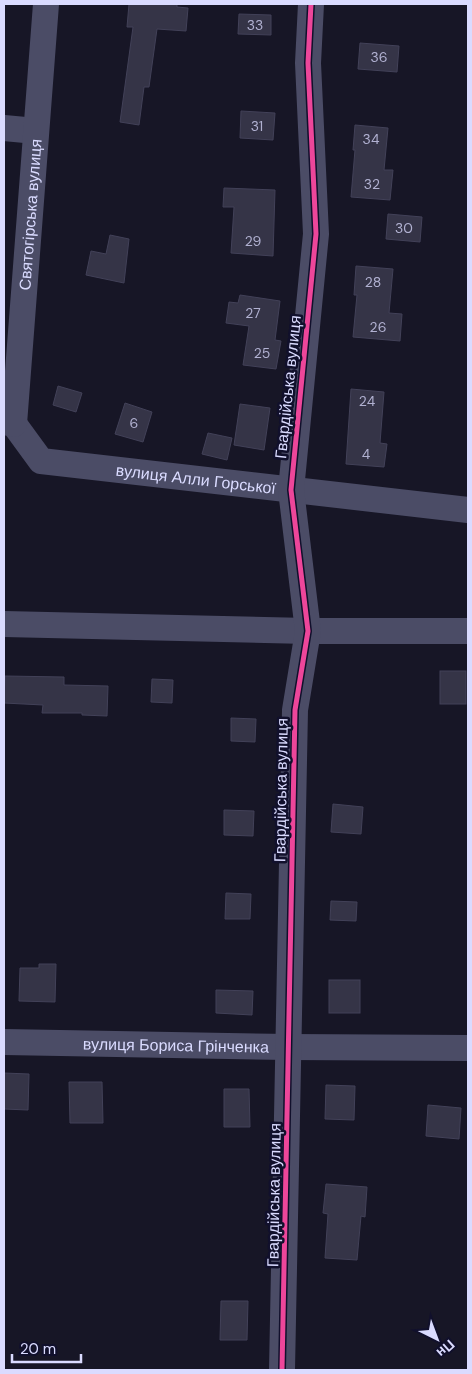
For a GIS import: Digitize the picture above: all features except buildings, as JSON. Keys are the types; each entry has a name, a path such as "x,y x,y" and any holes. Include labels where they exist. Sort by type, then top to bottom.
{"street":[{"name":"Святогірська вулиця","path":"9,423 46,4"},
{"name":"Гвардійська вулиця","path":"282,1370 295,710 308,631 290,490 316,234 308,63 311,4"},
{"path":"4,128 36,131"},
{"name":"вулиця Алли Горської","path":"9,423 41,461 468,510"},
{"path":"4,624 308,631 468,631"},
{"name":"вулиця Бориса Грінченка","path":"4,1042 468,1048"}],"cycle path":[{"path":"282,1370 295,710 308,631 291,490 316,234 308,63 311,4"}]}
